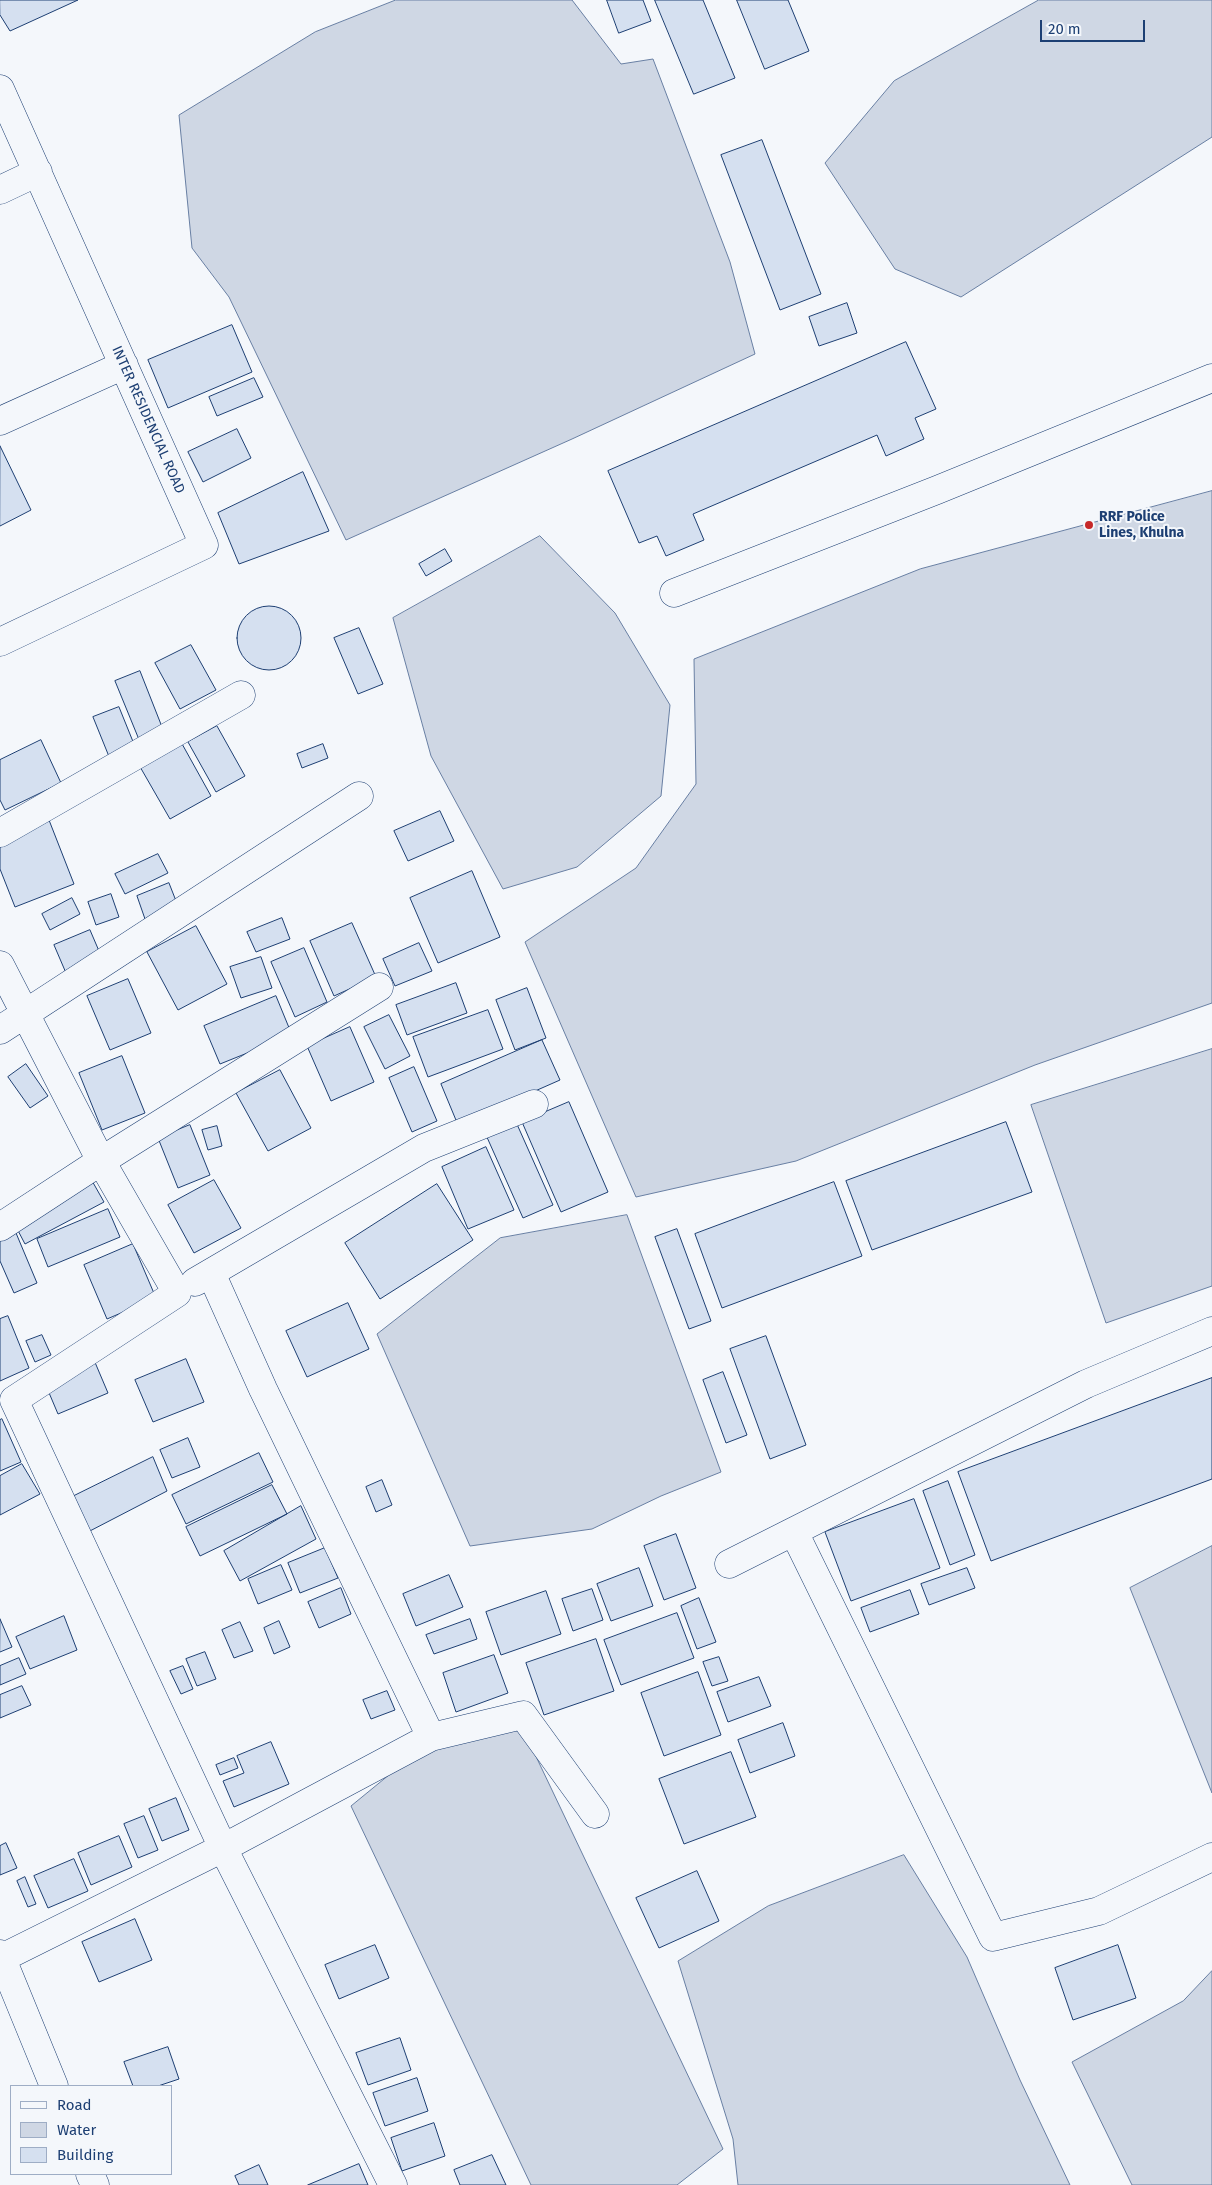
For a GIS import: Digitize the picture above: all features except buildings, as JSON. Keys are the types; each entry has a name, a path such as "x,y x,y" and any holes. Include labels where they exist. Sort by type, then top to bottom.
{"street":[{"name":"INTER RESIDENCIAL ROAD","path":"0,89 204,545 0,642"},
{"path":"0,190 38,172"},
{"path":"0,421 124,365"},
{"path":"674,593 956,482 1212,378"},
{"path":"0,833 241,694"},
{"path":"0,1030 359,796"},
{"path":"0,966 101,1161 177,1293"},
{"path":"0,1227 101,1161 380,987"},
{"path":"393,2185 223,1848 14,1400 177,1293 424,1148 534,1104"},
{"path":"211,1273 262,1389 431,1737"},
{"path":"729,1564 1086,1384 1212,1332"},
{"path":"794,1532 993,1937 1098,1911 1212,1857"},
{"path":"54,2085 1,1956 223,1848 431,1737 523,1715 595,1814"}],"water":[{"path":"396,0 572,0 621,64 653,59 730,262 755,354 572,439 346,540 229,297 192,248 179,115 315,32"},
{"path":"1039,0 1212,0 1212,137 961,297 895,269 825,163 894,81"},
{"path":"1212,491 1212,1003 1035,1065 796,1161 636,1197 525,942 636,868 696,784 694,659 920,569"},
{"path":"540,536 615,613 670,705 661,796 577,867 503,889 431,756 393,618"},
{"path":"1212,1049 1212,1286 1106,1323 1031,1105"},
{"path":"627,1215 721,1472 661,1496 592,1529 470,1546 377,1334 500,1238"},
{"path":"1212,1546 1212,1793 1130,1588"},
{"path":"521,1725 723,2149 677,2185 531,2185 351,1806 417,1752"},
{"path":"904,1855 967,1957 1020,2080 1070,2185 738,2185 733,2139 678,1961 768,1906"},
{"path":"1212,1971 1212,2185 1132,2185 1072,2062 1183,2001"}],"place":[{"name":"RRF Police Lines, Khulna","path":"1089,525"}]}
